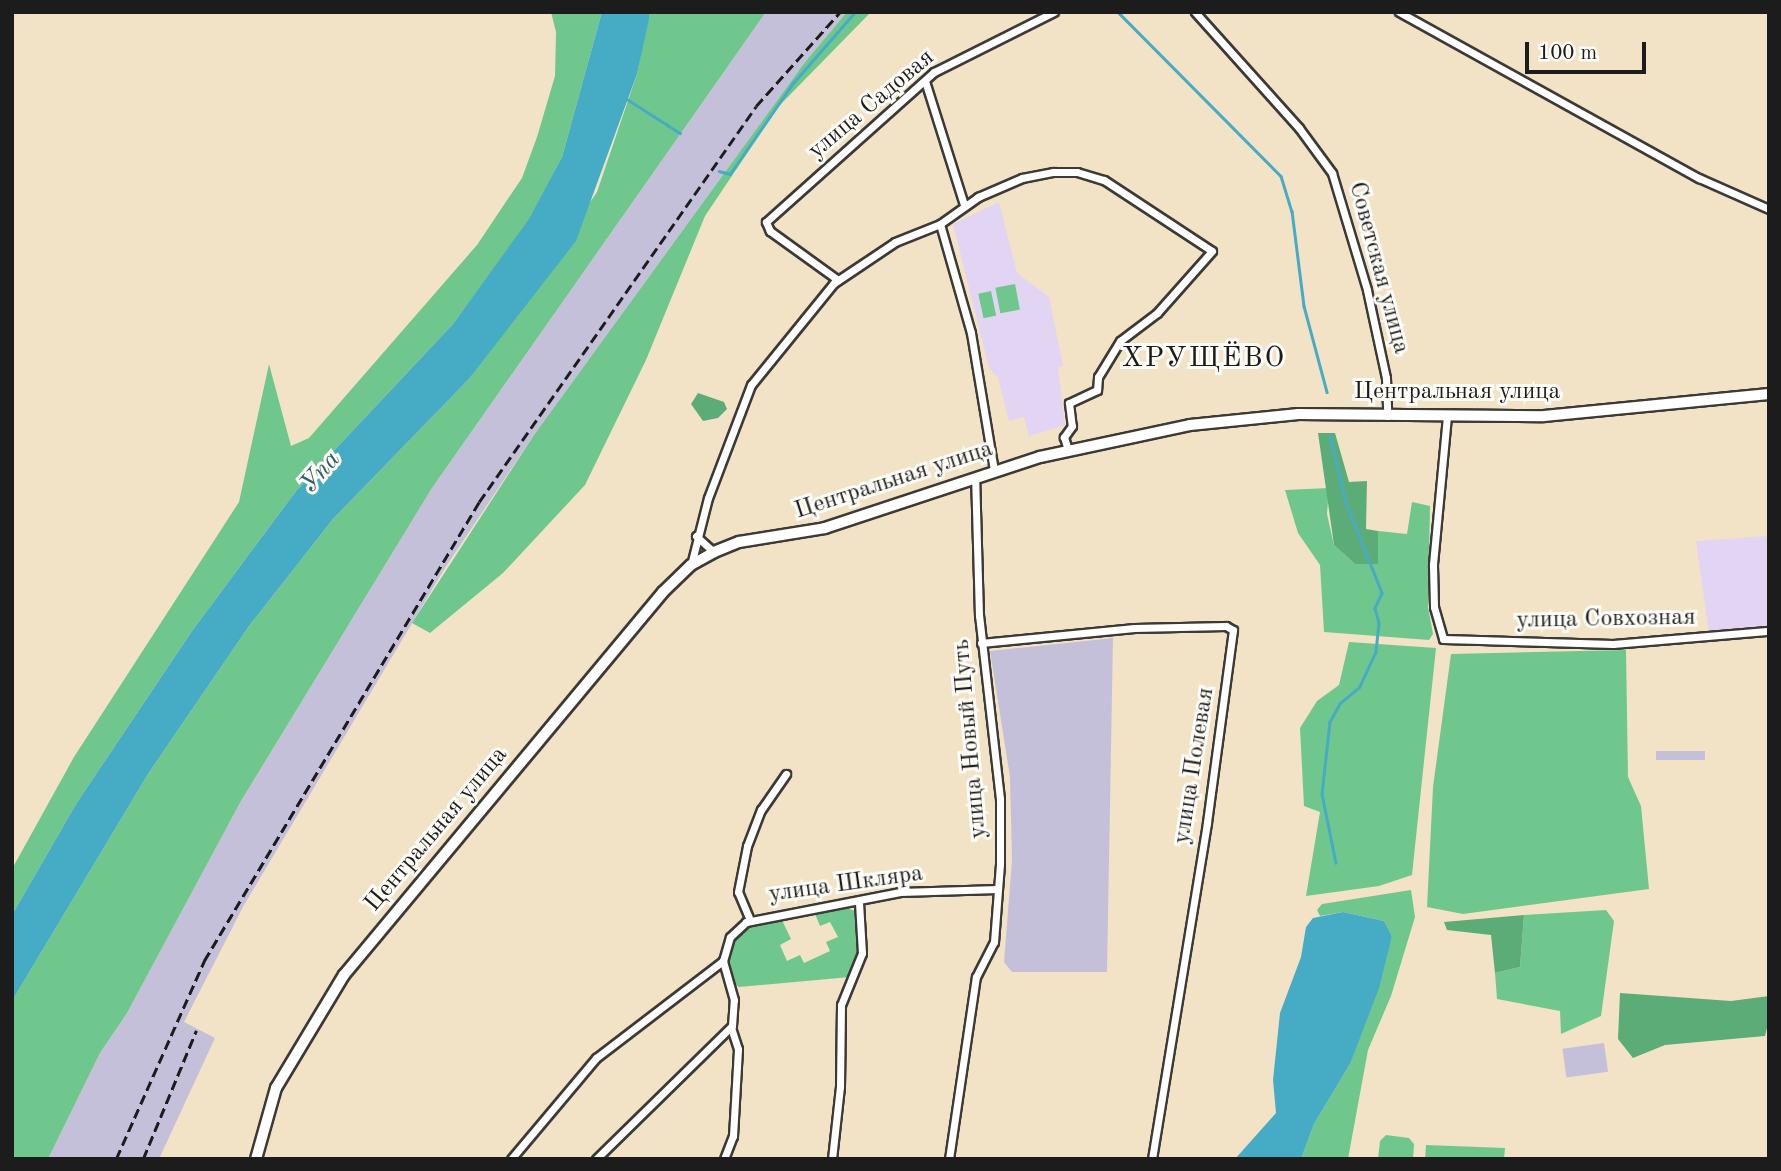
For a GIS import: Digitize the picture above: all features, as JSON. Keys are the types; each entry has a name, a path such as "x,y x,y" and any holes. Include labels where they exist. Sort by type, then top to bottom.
{"main road":[{"name":"Центральная улица","path":"256,1159 276,1088 344,975 663,592 691,565 714,552 739,542 825,528 994,470 1068,450 1247,418 1544,416 1769,394"}],"street":[{"name":"улица Садовая","path":"838,279 765,226 939,69 1054,12"},
{"name":"Советская улица","path":"1195,12 1299,128 1332,173 1367,290 1386,378 1387,416"},
{"path":"1399,12 1699,178 1769,209"},
{"path":"925,80 964,205"},
{"path":"691,565 696,536 751,385 785,338 838,279 895,242 940,224 964,205 1038,174 1077,172 1104,180 1212,251 1157,313 1120,341 1098,377 1097,390 1069,403 1072,426 1064,437 1068,450"},
{"path":"940,224 971,333 994,470"},
{"name":"улица Совхозная","path":"1447,416 1433,565 1434,607 1443,639 1622,644 1769,631"},
{"name":"улица Новый Путь","path":"949,1159 973,990 979,966 993,942 998,889 1000,799 981,643 975,477"},
{"path":"696,536 714,552"},
{"name":"улица Полевая","path":"981,643 1134,628 1226,626 1233,630 1209,811 1152,1159"},
{"path":"750,920 738,892 747,845 761,810 786,774"},
{"name":"улица Шкляра","path":"511,1159 596,1058 723,961 730,937 750,920 815,905 859,902 900,892 998,889"},
{"path":"832,1159 840,1087 841,1005 862,953 859,902"},
{"path":"723,961 734,1000 730,1028 738,1049 733,1136 724,1159"},
{"path":"596,1159 730,1028"}],"shaded area":[{"path":"766,12 847,12 805,62 534,435 445,568 244,905 184,1022 215,1038 159,1159 48,1159 100,1053 127,1013 241,801 432,488"},
{"path":"999,202 1017,273 1049,297 1063,366 1058,368 1065,425 1029,436 1024,417 1009,421 998,377 989,368 953,224"},
{"path":"1769,536 1769,627 1709,633 1696,541"},
{"path":"1113,638 1107,972 1012,972 1004,962 1012,860 1010,777 990,651"},
{"path":"1656,751 1705,751 1705,760 1656,760"},
{"path":"1604,1043 1608,1072 1566,1078 1562,1049"}],"green space":[{"path":"551,12 602,12 562,157 530,219 453,324 296,491 192,631 76,804 12,915 12,869 74,757 239,502 269,364 291,446 309,438 477,245 522,178 537,137 555,76 556,32"},
{"path":"649,12 766,12 432,488 241,801 127,1013 100,1053 48,1159 12,1159 12,1001 148,774 249,626 333,519 468,380 597,192 637,74"},
{"path":"847,12 871,12 778,107 705,216 646,360 585,485 503,573 430,633 412,623 534,435 805,62"},
{"path":"1015,284 1020,310 1000,313 995,288"},
{"path":"991,291 996,315 983,318 978,294"},
{"path":"698,393 724,402 727,409 718,418 703,421 691,404"},
{"path":"1318,433 1335,433 1349,482 1367,481 1366,529 1378,531 1378,564 1355,564 1334,545"},
{"path":"1329,488 1327,514 1334,545 1355,564 1378,564 1378,531 1407,534 1412,502 1430,506 1428,607 1433,634 1429,640 1324,632 1320,565 1298,533 1285,490"},
{"path":"1349,642 1436,648 1412,875 1379,886 1306,896 1320,812 1304,806 1300,728 1317,701 1339,685"},
{"path":"1626,650 1628,777 1641,806 1649,889 1463,914 1427,907 1433,787 1451,654"},
{"path":"1411,890 1415,917 1391,996 1368,1050 1348,1159 1301,1159 1314,1124 1350,1064 1392,936 1384,921 1343,912 1320,916 1317,910 1322,904"},
{"path":"844,907 855,911 859,956 850,977 739,987 733,983 729,955 734,936 743,928 780,916 791,939 780,945 787,961 800,955 804,963 830,951 826,942 838,937 830,922 820,926 813,909"},
{"path":"1606,910 1614,921 1601,1016 1561,1034 1560,1011 1497,999 1495,973 1520,967 1524,915"},
{"path":"1524,915 1520,967 1495,973 1491,935 1447,930 1444,922"},
{"path":"1620,993 1731,1001 1769,996 1769,1020 1765,1036 1665,1045 1633,1058 1618,1039"},
{"path":"1386,1135 1409,1138 1414,1144 1413,1159 1378,1159 1380,1141"},
{"path":"1426,1145 1505,1148 1504,1159 1425,1159"}],"water":[{"name":"Упа","path":"602,12 649,12 649,19 637,74 576,241 468,380 333,519 249,626 148,774 12,1001 12,915 76,804 192,631 296,491 453,324 529,219 562,157"},
{"path":"1343,912 1384,921 1392,936 1379,988 1350,1064 1314,1124 1301,1159 1235,1159 1276,1113 1273,1080 1280,1013 1301,957 1306,927 1313,918"}],"waterway":[{"path":"719,171 730,174 793,83 855,12"},
{"path":"1118,12 1281,176 1292,211 1304,306 1327,392"},
{"path":"627,99 680,133"},
{"path":"1330,435 1346,502 1382,593 1375,608 1379,623 1376,652 1360,687 1340,704 1330,722 1322,794 1336,863"}],"railway":[{"path":"116,1159 204,961 479,502 756,106 840,12"},
{"path":"143,1159 196,1031"}],"district":[{"name":"ХРУЩЁВО","path":"1204,359"}]}
